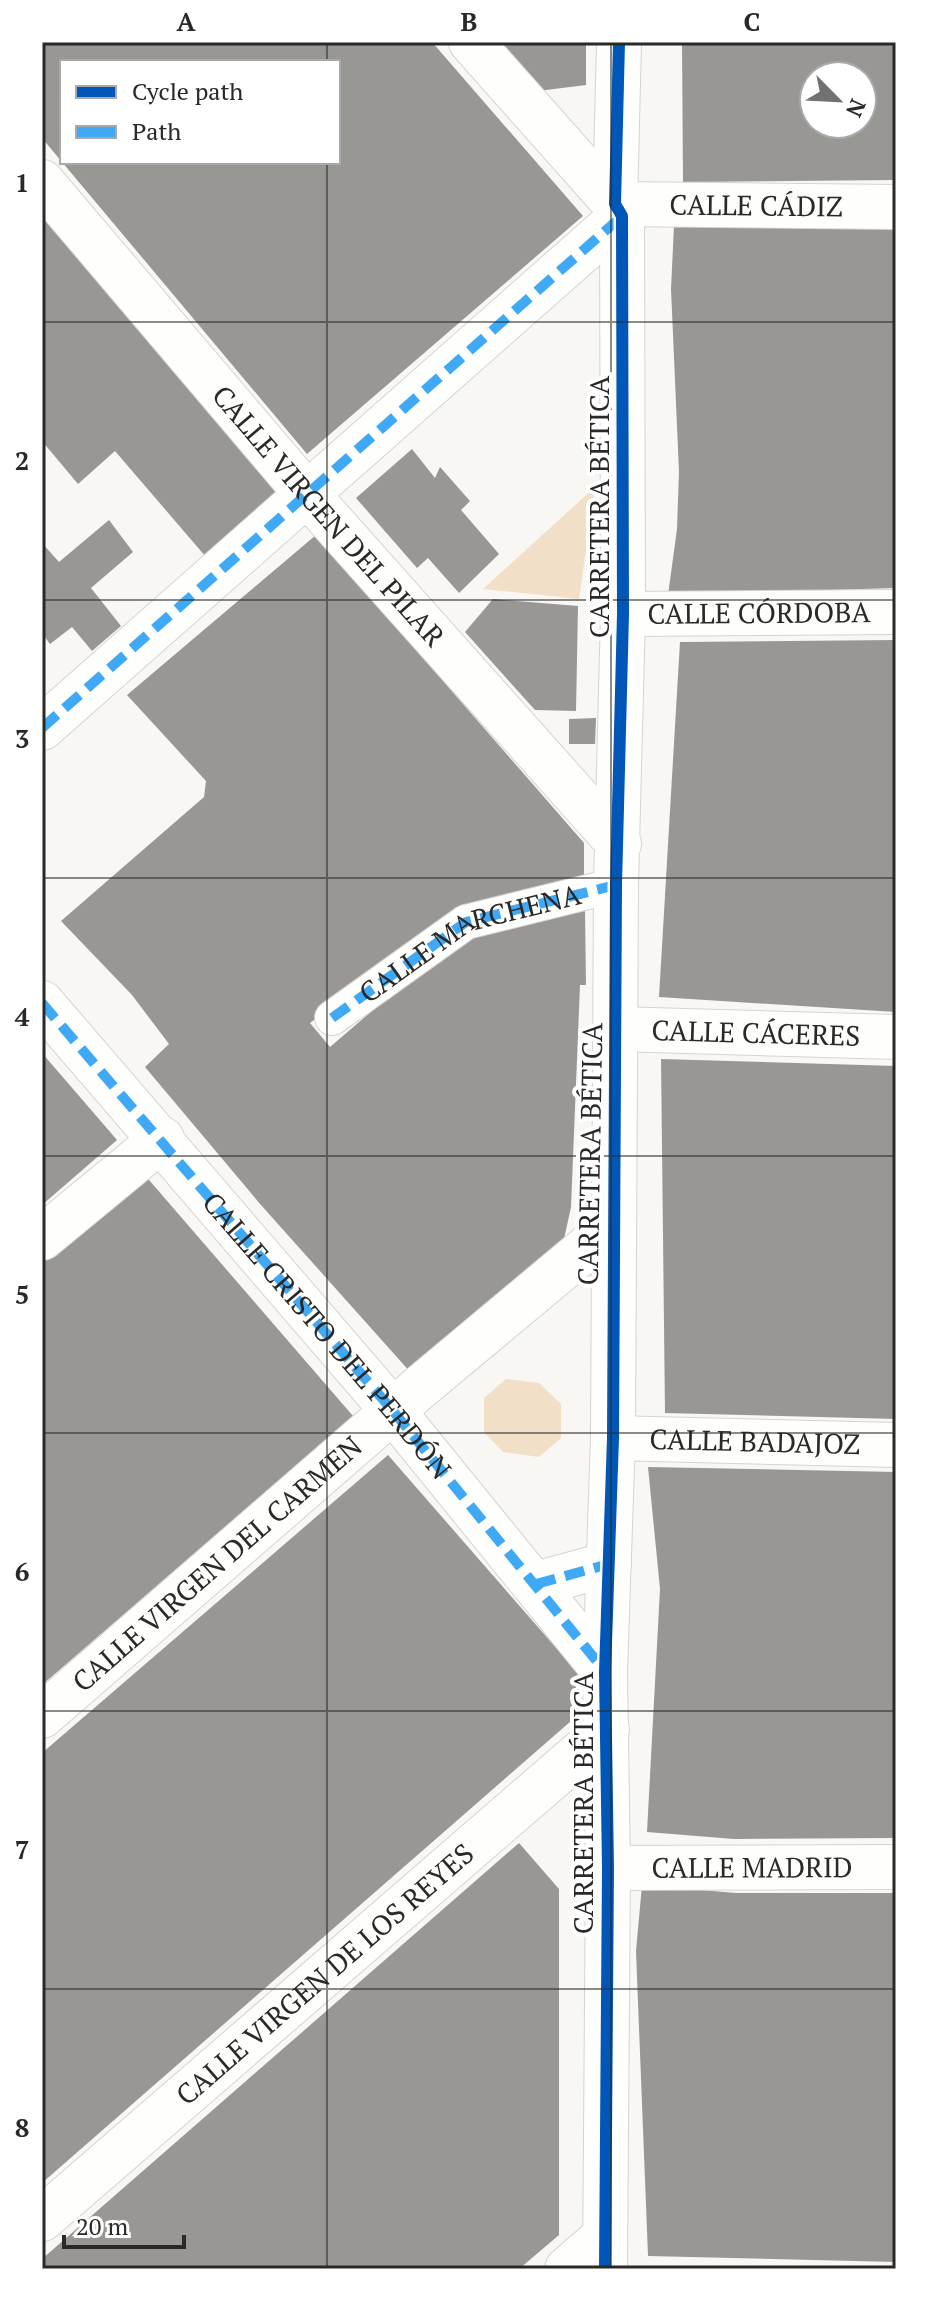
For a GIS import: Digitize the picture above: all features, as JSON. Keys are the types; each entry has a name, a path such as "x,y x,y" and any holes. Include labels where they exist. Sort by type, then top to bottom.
{"street":[{"path":"42,728 618,210 471,42"},
{"name":"CARRETERA BÉTICA","path":"605,2253 608,1868 605,1672 613,1438 612,1227 623,614 619,42"},
{"name":"CALLE VIRGEN DEL PILAR","path":"42,182 618,865"},
{"name":"CALLE CÁDIZ","path":"618,210 896,207"},
{"name":"CALLE CÓRDOBA","path":"623,614 896,612"},
{"name":"CALLE MARCHENA","path":"332,1018 466,922 618,865"},
{"name":"CALLE CRISTO DEL PERDÓN","path":"42,1003 393,1411 605,1672"},
{"name":"CALLE CÁCERES","path":"616,1029 896,1037"},
{"path":"42,1238 162,1139"},
{"name":"CALLE VIRGEN DEL CARMEN","path":"42,1716 393,1411 612,1227"},
{"name":"CALLE BADAJOZ","path":"613,1438 896,1445"},
{"path":"536,1584 609,1564"},
{"name":"CALLE VIRGEN DE LOS REYES","path":"42,2219 607,1730"},
{"name":"CALLE MADRID","path":"608,1868 896,1867"},
{"path":"567,2269 605,2253"}],"shaded area":[{"path":"595,487 579,599 483,589"},
{"path":"506,1379 539,1383 561,1404 561,1438 539,1457 503,1452 484,1432 484,1398"}],"building":[{"path":"42,42 432,42 583,216 307,454 64,164 340,164 340,60 60,60 60,160 42,138"},
{"path":"487,42 586,42 586,85 530,92"},
{"path":"682,42 896,42 896,180 683,182"},
{"path":"42,215 281,491 206,557 115,451 78,484 42,441"},
{"path":"674,226 896,226 896,588 668,595 677,529 679,472 671,289"},
{"path":"412,449 435,478 440,467 470,501 461,510 499,554 459,593 428,558 417,568 356,498"},
{"path":"109,520 133,552 91,588 121,626 92,651 72,627 50,644 42,633 42,543 59,562"},
{"path":"316,535 584,843 584,875 465,905 310,1023 330,1047 456,939 585,910 586,985 580,985 571,1207 564,1239 412,1374 261,1205 145,1067 169,1044 132,995 61,921 204,797 206,781 127,695"},
{"path":"493,599 578,606 576,711 535,710 465,632"},
{"path":"896,640 896,1012 659,997 680,642"},
{"path":"596,718 595,744 569,744 569,719"},
{"path":"42,1053 117,1140 42,1205"},
{"path":"661,1059 896,1066 896,1419 665,1413"},
{"path":"143,1173 353,1416 42,1685 42,1260"},
{"path":"388,1455 578,1673 571,1721 42,2183 42,1753"},
{"path":"648,1467 896,1472 896,1838 734,1839 647,1832 660,1589"},
{"path":"519,1843 559,1889 559,2235 519,2269 42,2269 42,2259"},
{"path":"642,1885 736,1893 896,1893 896,2262 648,2256 636,1951"}],"marked path":[{"path":"42,728 622,216"},
{"path":"332,1018 466,922 616,885"},
{"path":"42,1003 393,1411 604,1670"},
{"path":"536,1584 609,1564"}],"cycle path":[{"path":"605,2269 608,1868 605,1672 613,1438 616,885 623,614 622,216 615,204 619,42"}]}
